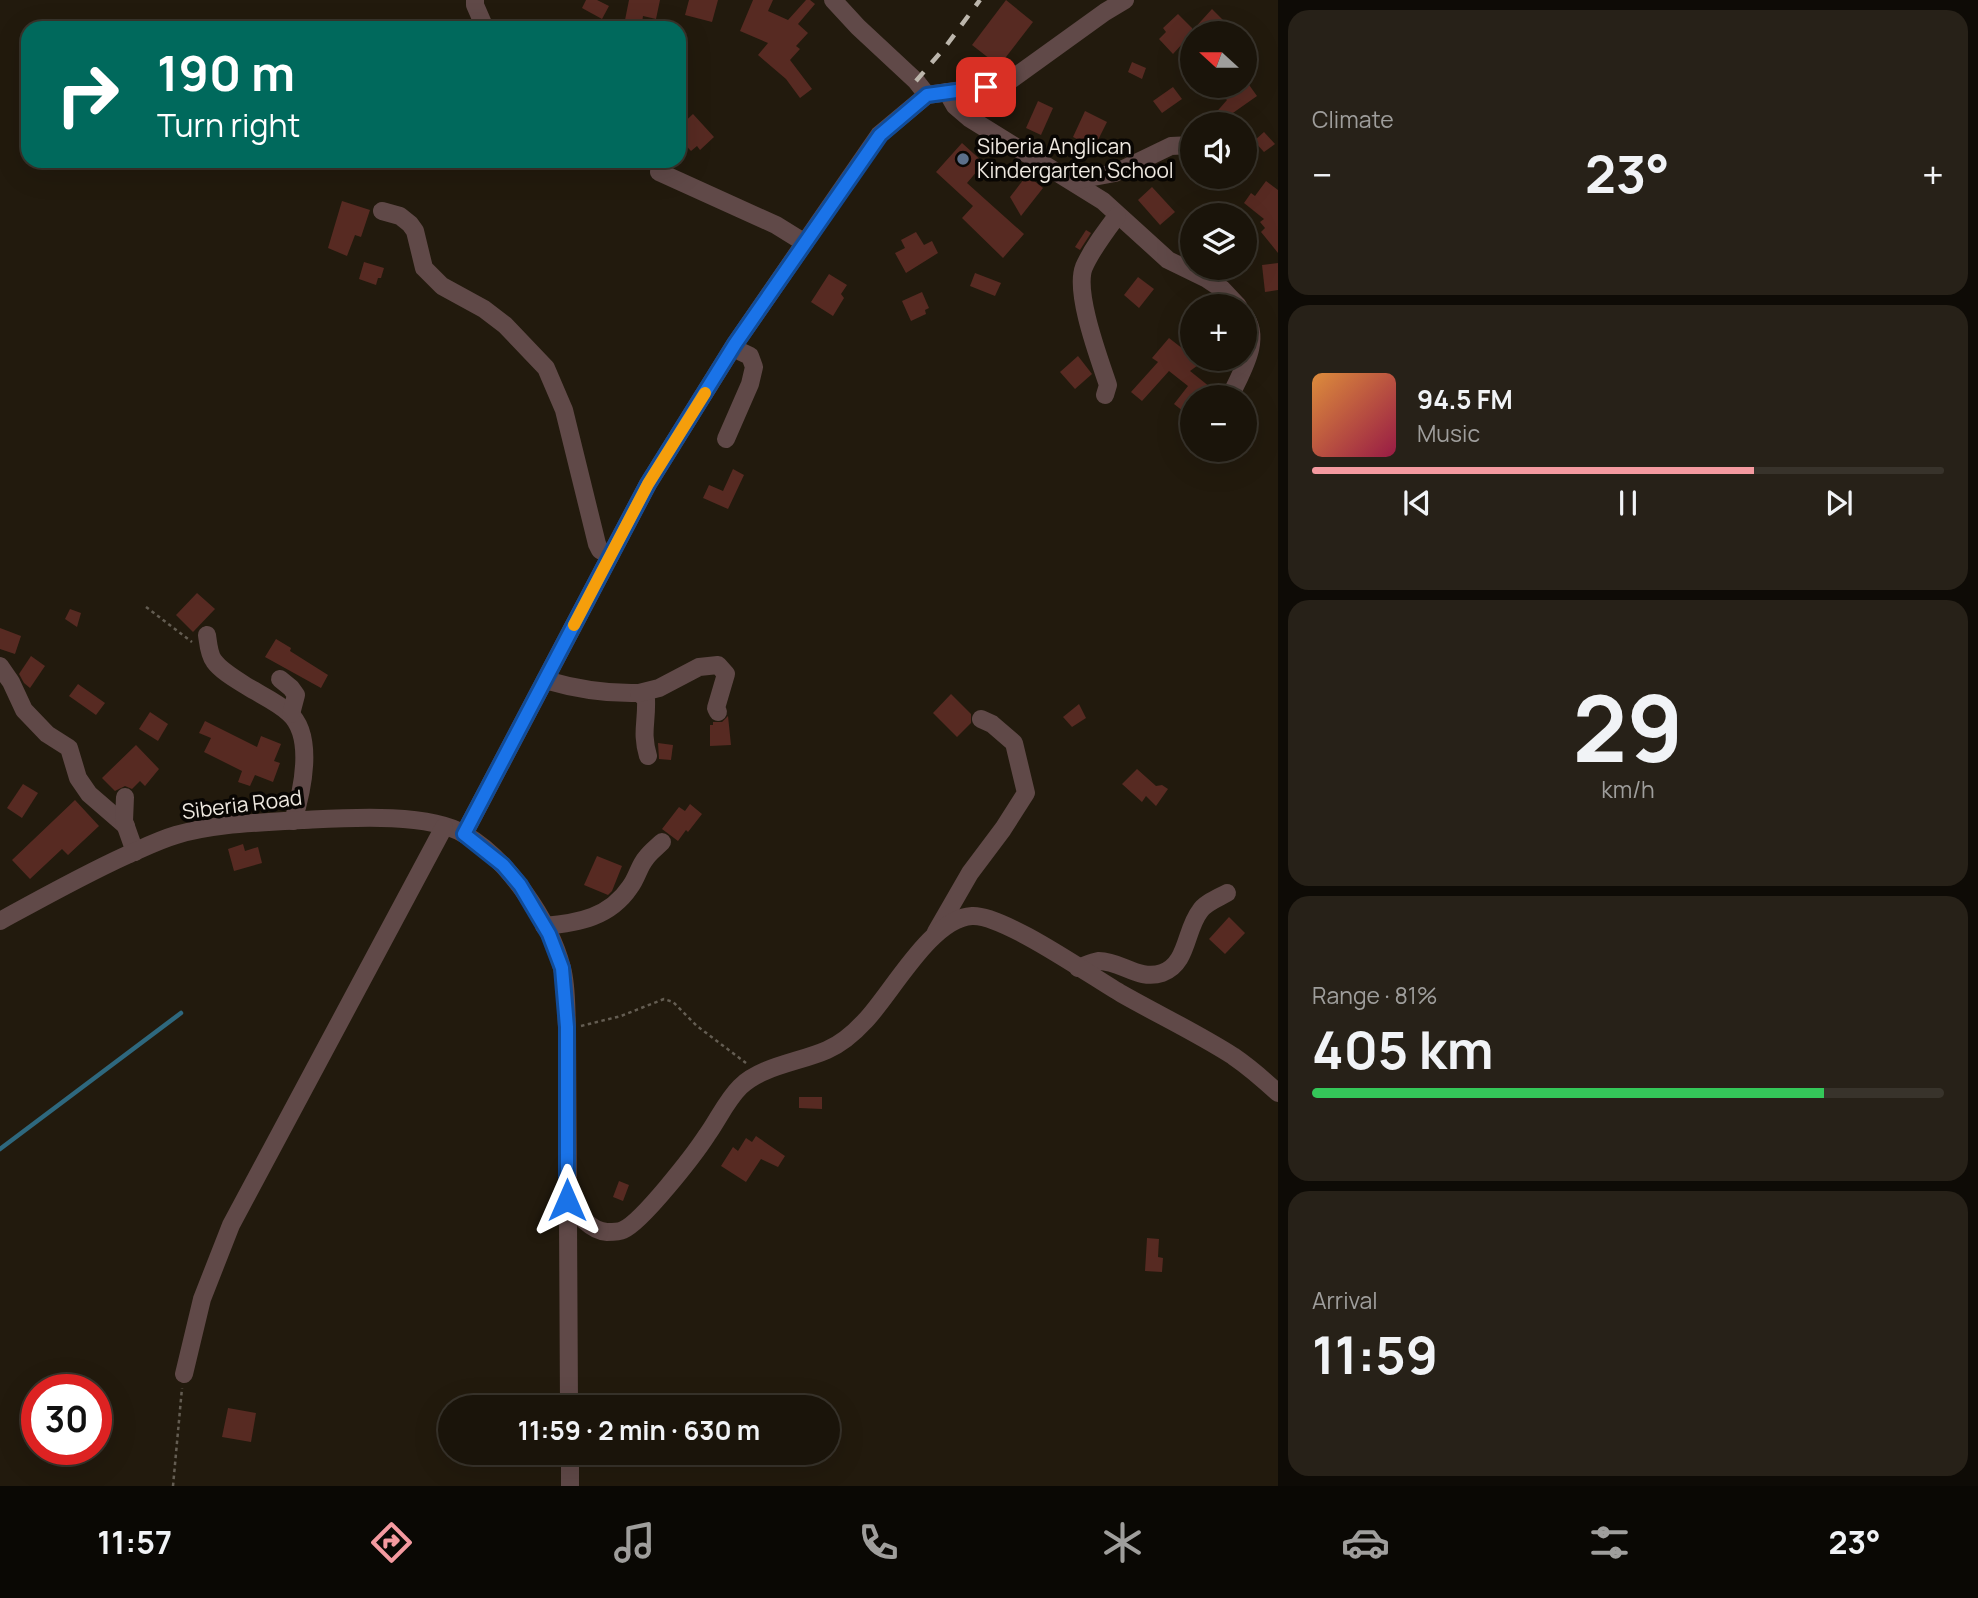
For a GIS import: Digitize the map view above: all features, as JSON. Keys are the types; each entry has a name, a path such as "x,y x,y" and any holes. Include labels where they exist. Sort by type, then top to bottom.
{"street":[{"path":"475,0 482,21"},
{"path":"833,0 927,95"},
{"path":"464,834 648,484 733,348 880,135 927,95 1005,84 1125,0"},
{"path":"947,92 955,106 969,118 1102,201 1168,260 1207,279 1227,294"},
{"path":"1072,181 1115,173 1171,146 1180,146"},
{"path":"659,172 776,225 805,243"},
{"path":"382,211 400,216 410,224 415,231 424,268 442,286 484,309 505,325 546,368 564,410 597,544 600,550 610,556"},
{"path":"1105,395 1108,384 1081,286 1085,266 1117,216"},
{"path":"726,439 754,368 750,356 733,348"},
{"path":"207,635 213,660 291,714 305,746 299,802 293,821"},
{"path":"545,680 593,691 639,693 659,688 699,667 718,665 726,674 716,708 718,712"},
{"path":"0,666 24,710 47,734 69,748 78,778 89,794 126,827"},
{"path":"280,680 296,695 291,714"},
{"path":"639,693 646,699 642,736 648,756"},
{"path":"567,1200 591,1226 605,1232 622,1231 639,1219 657,1198 707,1136 738,1088 766,1072 829,1049 865,1021 934,935 970,873 1026,793 1014,743 992,723 981,719"},
{"path":"125,797 126,827 135,852"},
{"name":"Siberia Road","path":"0,921 91,871 175,835 216,826 376,817 444,827 464,834 503,865 520,885 544,926 562,968 567,1027 569,1395"},
{"path":"184,1374 202,1299 230,1225 444,827"},
{"path":"544,926 566,924 610,910 632,885 646,857 662,842"},
{"path":"1078,968 1098,961 1139,974 1153,975 1164,972 1174,966 1184,951 1187,935 1200,909 1227,893"},
{"path":"934,935 957,919 972,916 988,918 1023,934 1235,1057 1278,1093"},
{"path":"570,1465 570,1486"}],"path":[{"path":"146,607 213,660"},
{"path":"567,1027 588,1026 663,999 674,1002 697,1026 743,1062 766,1072"},
{"path":"173,1486 184,1374"}],"building":[{"path":"586,0 597,0 609,6 602,19 582,8"},
{"path":"629,0 660,0 656,19 643,16 642,21 625,20"},
{"path":"689,0 718,0 712,22 685,15"},
{"path":"753,0 773,0 768,11 788,20 806,0 815,4 798,24 808,33 796,46 800,49 790,60 812,89 800,98 786,79 758,55 768,43 740,31"},
{"path":"1006,0 1033,22 999,66 972,45"},
{"path":"1212,9 1224,21 1201,21"},
{"path":"1178,14 1185,21 1180,21 1180,46 1173,54 1159,39 1166,32 1163,28"},
{"path":"1132,62 1146,68 1142,79 1128,72"},
{"path":"1173,87 1182,99 1162,113 1153,101"},
{"path":"1225,98 1254,98 1234,112 1216,112 1227,100"},
{"path":"1038,101 1053,108 1041,135 1026,128"},
{"path":"1085,111 1107,122 1094,148 1073,137"},
{"path":"693,114 714,137 700,150 697,146 691,151 686,146 686,120"},
{"path":"1264,132 1275,144 1264,152 1257,144 1257,138"},
{"path":"962,143 984,163 967,183 1024,234 1003,258 962,218 973,206 936,172"},
{"path":"1027,175 1043,188 1021,216 1010,197"},
{"path":"1266,181 1278,190 1278,253 1261,232 1265,228 1260,222 1264,219 1257,213 1257,203 1244,203 1251,193 1255,196"},
{"path":"1152,187 1175,212 1160,225 1138,200"},
{"path":"342,201 370,210 361,237 355,235 347,256 328,248"},
{"path":"1086,230 1091,233 1080,250 1075,247"},
{"path":"916,232 924,245 932,241 938,253 906,273 895,253 905,248 901,240"},
{"path":"364,262 384,268 376,285 359,279"},
{"path":"1278,263 1278,290 1265,292 1262,265"},
{"path":"975,273 1001,283 995,296 970,286"},
{"path":"829,274 847,285 841,294 844,298 833,316 811,302"},
{"path":"1138,277 1154,289 1139,308 1124,295"},
{"path":"922,292 929,308 925,310 926,314 911,321 902,301"},
{"path":"1169,338 1180,347 1180,371 1190,371 1208,385 1187,385 1169,371 1142,401 1131,392 1158,362 1152,358"},
{"path":"1078,356 1092,374 1075,389 1060,372"},
{"path":"1180,396 1180,409 1174,404"},
{"path":"733,469 744,475 728,509 703,498 709,485 723,491"},
{"path":"197,593 215,609 193,632 176,615"},
{"path":"70,609 81,613 77,627 65,619"},
{"path":"0,628 21,636 15,654 0,649"},
{"path":"276,639 328,675 321,688 265,657"},
{"path":"31,656 45,666 30,688 19,674"},
{"path":"78,684 105,703 96,715 69,696"},
{"path":"951,694 971,714 971,723 957,737 933,713"},
{"path":"1079,704 1086,718 1072,727 1063,717"},
{"path":"150,712 168,724 158,741 139,729"},
{"path":"728,716 731,745 710,746 710,725 713,725 713,722 722,722"},
{"path":"205,721 257,747 261,736 281,744 274,761 280,763 273,782 255,775 250,786 238,782 242,771 204,752 211,738 199,733"},
{"path":"658,743 673,745 671,760 659,759"},
{"path":"136,745 159,769 145,786 140,781 132,789 125,786 115,791 102,778"},
{"path":"1137,769 1156,786 1162,785 1168,789 1156,806 1146,796 1142,802 1122,784"},
{"path":"23,784 38,793 22,818 7,808"},
{"path":"75,800 99,826 68,855 62,849 30,879 12,860"},
{"path":"690,804 702,814 678,841 662,829 679,807 685,811"},
{"path":"243,844 245,851 258,847 262,863 234,871 228,849"},
{"path":"597,856 622,866 608,895 584,885"},
{"path":"1229,917 1245,933 1225,954 1209,939"},
{"path":"799,1097 822,1097 822,1109 799,1108"},
{"path":"756,1136 785,1156 778,1167 761,1159 746,1182 721,1166 733,1147 738,1151 746,1138 752,1142"},
{"path":"619,1181 629,1185 623,1201 613,1197"},
{"path":"1147,1238 1159,1239 1158,1257 1163,1258 1162,1272 1145,1271"},
{"path":"228,1408 256,1413 251,1442 222,1437"}],"waterway":[{"path":"0,1149 181,1013"}],"railway":[{"path":"916,81 980,0"}],"slow traffic":[{"path":"574,625 648,484 705,393"}],"place":[{"name":"Siberia Anglican Kindergarten School","path":"963,159"}],"route":[{"path":"567,1200 567,1027 562,968 549,934 520,885 503,865 464,834 648,484 735,344 880,135 927,95 986,87"}]}
